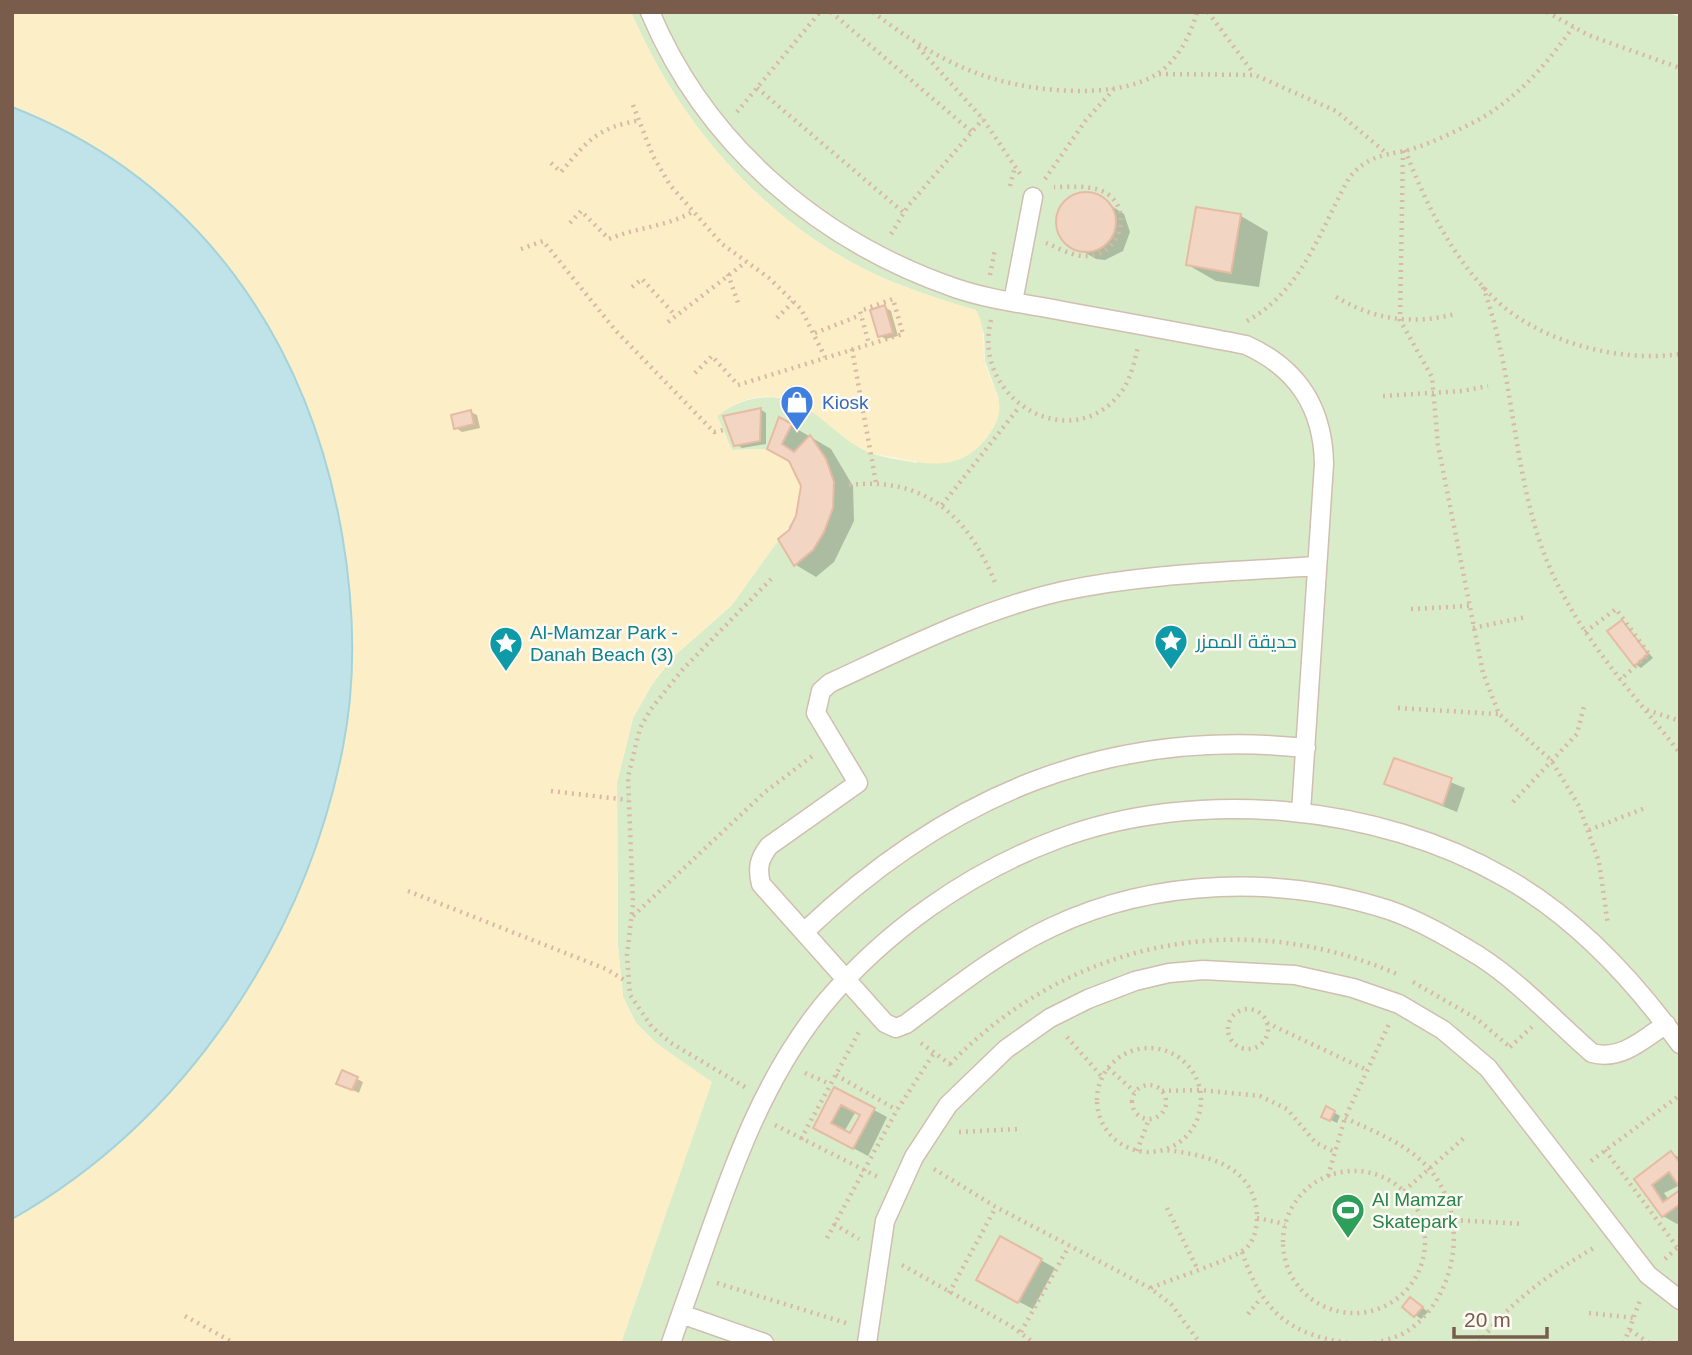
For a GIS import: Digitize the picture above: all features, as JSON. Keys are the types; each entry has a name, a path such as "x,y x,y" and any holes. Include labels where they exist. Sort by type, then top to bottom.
{"lane":[{"path":"650,12 678,73 720,132 791,200 834,231 882,258 956,288 1013,302 1246,345 1266,354 1299,382 1311,401 1324,442 1301,812"},
{"path":"1013,302 1036,193"},
{"path":"1317,566 1184,573 1122,580 1060,592 1006,609 902,650 830,683 821,691 816,713 858,783 769,846 761,857 758,870 761,884 891,1027 901,1028 1007,951 1100,907 1150,894 1244,887 1333,896 1392,911 1438,932 1481,958 1548,1012 1592,1053 1605,1057 1624,1052 1666,1024"},
{"path":"804,932 869,873 915,840 954,816 1037,779 1129,754 1177,747 1225,744 1306,748"},
{"path":"671,1343 756,1115 802,1035 847,980 915,918 982,873 1058,838 1139,816 1229,810 1301,812 1380,827 1445,848 1507,878 1564,918 1615,964 1680,1044"},
{"path":"867,1336 878,1251 885,1221 898,1188 928,1134 971,1080 1006,1049 1050,1018 1088,999 1135,981 1169,973 1203,970 1295,975 1353,988 1399,1004 1443,1030 1488,1068 1648,1275 1680,1300"},
{"path":"681,1314 764,1343"}],"path":[{"path":"720,132 820,12"},
{"path":"831,12 972,132"},
{"path":"873,12 913,41 975,73 1044,89 1115,88 1158,74 1255,75 1336,111 1385,152"},
{"path":"1158,74 1183,46 1197,12"},
{"path":"1208,12 1255,75"},
{"path":"1547,12 1573,27 1680,68"},
{"path":"1207,337 1250,320 1289,287 1315,246 1349,178 1360,165 1385,152 1404,151 1465,127 1512,98 1533,80 1573,27"},
{"path":"913,41 983,119 1036,193"},
{"path":"757,88 903,212"},
{"path":"1036,193 1069,141 1115,88"},
{"path":"633,105 659,169 692,212 722,244 794,301 815,333 825,357"},
{"path":"882,258 903,212 983,119"},
{"path":"551,163 561,172 600,132 641,120"},
{"path":"1404,151 1443,231 1483,286 1514,313 1568,341 1629,356 1680,354"},
{"path":"1404,151 1400,320 1427,363 1434,394 1438,445 1487,689 1499,714 1551,760 1590,830 1603,882 1615,964"},
{"path":"1026,234 1067,252 1086,257 1106,251 1119,234 1119,212 1108,194 1088,187 1036,193"},
{"path":"570,223 581,211 609,239 628,230 670,223 692,212"},
{"path":"521,249 543,241 650,367 715,432 728,429"},
{"path":"668,322 674,314 746,262"},
{"path":"729,274 738,303"},
{"path":"632,287 642,279 674,314"},
{"path":"1483,286 1503,355 1521,464 1550,572 1585,632 1620,680 1680,753"},
{"path":"1336,297 1367,313 1400,320 1419,321 1455,314"},
{"path":"695,373 712,356 738,385 903,334 892,299 860,311 869,344"},
{"path":"777,318 794,301"},
{"path":"815,333 861,316"},
{"path":"852,349 876,483"},
{"path":"1383,396 1434,394 1488,386"},
{"path":"942,505 1020,406"},
{"path":"849,485 876,483 902,487 942,505 964,525 978,544 1006,609"},
{"path":"752,1076 745,1087 671,1043 639,1012 627,981 633,916 628,800 633,752 650,709 683,669 771,579"},
{"path":"1411,609 1469,606"},
{"path":"1585,632 1615,609 1649,653 1620,680"},
{"path":"1473,628 1526,617"},
{"path":"1513,802 1577,734 1584,706"},
{"path":"1398,708 1499,714"},
{"path":"1645,710 1680,720"},
{"path":"633,916 765,792 831,742"},
{"path":"551,791 628,800"},
{"path":"1590,830 1645,808"},
{"path":"408,891 607,969 627,981"},
{"path":"1328,1176 1345,1118 1399,1004"},
{"path":"801,1139 872,1007"},
{"path":"1266,1023 1263,1041 1256,1047 1237,1046 1230,1039 1230,1021 1244,1009 1254,1010 1266,1023 1367,1070"},
{"path":"1488,1068 1548,1012"},
{"path":"1050,1018 1102,1077"},
{"path":"901,1028 971,1080"},
{"path":"1150,1288 1242,1252 1255,1233 1257,1218 1255,1199 1235,1170 1202,1155 1163,1150 1137,1151 1119,1144 1106,1130 1098,1114 1097,1095 1102,1077 1121,1056 1136,1050 1153,1048 1169,1052 1183,1061 1193,1074 1199,1090 1200,1109 1193,1127 1180,1142 1163,1150"},
{"path":"827,1238 862,1170 934,1053"},
{"path":"1108,1068 1135,1092"},
{"path":"801,1072 830,1084"},
{"path":"836,1075 897,1110"},
{"path":"1149,1119 1136,1113 1132,1099 1135,1092 1148,1085 1162,1091 1199,1090 1260,1097 1277,1103 1296,1116 1304,1132 1316,1143 1335,1152"},
{"path":"1137,1151 1149,1119 1165,1110 1167,1103 1162,1091"},
{"path":"1570,1176 1680,1095"},
{"path":"756,1115 898,1188"},
{"path":"1345,1118 1398,1144 1430,1170 1446,1193 1454,1220 1453,1254 1443,1286 1432,1305 1408,1330 1374,1343"},
{"path":"928,1134 1018,1129"},
{"path":"1404,1191 1464,1138"},
{"path":"1605,1150 1677,1247"},
{"path":"914,1157 996,1206 1150,1288 1171,1304 1199,1343"},
{"path":"1347,1171 1368,1172 1388,1179 1404,1191 1417,1209 1424,1228 1422,1259 1408,1288 1392,1302 1372,1310 1352,1313 1331,1309 1312,1299 1297,1284 1287,1266 1283,1245 1285,1224 1294,1204 1309,1187 1328,1176 1347,1171"},
{"path":"949,1293 996,1206"},
{"path":"1167,1208 1197,1268"},
{"path":"1257,1218 1285,1224"},
{"path":"1454,1220 1523,1224"},
{"path":"834,1224 949,1293 1021,1332 1034,1343"},
{"path":"1479,1343 1498,1318 1525,1292 1615,1234"},
{"path":"1021,1332 1069,1246"},
{"path":"1242,1252 1261,1297 1295,1328 1328,1341 1350,1343"},
{"path":"695,1276 867,1336"},
{"path":"1248,1314 1261,1297"},
{"path":"1588,1313 1634,1318"},
{"path":"186,1316 234,1343"},
{"path":"1630,1330 1649,1343"}],"green space":[{"name":"حديقة الممزر","path":"631,12 1666,12 1680,17 1680,1343 621,1343 711,1083 656,1043 636,1023 623,997 618,946 617,782 633,718 651,686 673,657 732,605 778,540 789,530 766,449 732,450 717,416 741,402 754,399 767,397 792,401 817,413 851,442 870,453 916,463 999,399 985,361 984,334 976,311 866,270 827,248 757,193 726,162 698,127 650,52"}],"sand":[{"name":"Al-Mamzar Park - Danah Beach (3)","path":"12,12 631,12 672,91 726,162 757,193 827,248 866,270 906,287 976,310 979,316 985,362 998,397 999,413 987,438 977,449 954,461 927,463 870,452 854,445 802,405 776,397 745,401 717,416 732,450 767,449 789,461 801,486 796,516 732,605 673,657 651,686 633,718 617,782 618,946 623,997 636,1023 656,1043 712,1082 621,1343 12,1343 12,1219 74,1179 130,1131 182,1077 227,1018 267,954 300,887 325,817 343,746 350,695 352,644 347,567 327,469 304,400 274,336 236,278 192,225 139,179 79,139 12,107"}],"water":[{"path":"12,107 78,138 138,177 190,223 234,275 272,333 302,396 326,463 346,560 352,667 343,747 325,819 300,888 267,955 228,1019 183,1077 131,1131 74,1178 12,1219"}],"building":[{"path":"1080,192 1092,192 1111,205 1116,222 1114,234 1103,247 1092,252 1080,252 1061,239 1056,228 1056,216 1069,197"},
{"path":"1196,207 1241,214 1231,273 1186,265"},
{"path":"885,305 893,333 878,337 870,310"},
{"path":"761,408 760,441 734,446 723,416"},
{"path":"471,410 474,424 454,429 451,415"},
{"path":"779,417 792,424 782,444 794,452 810,435 826,459 834,482 833,508 824,532 813,550 794,566 778,539 789,530 796,516 801,486 789,461 767,449"},
{"path":"1622,620 1648,654 1634,666 1607,631"},
{"path":"1394,758 1452,778 1443,805 1384,784"},
{"path":"342,1070 358,1077 352,1090 336,1084"},
{"path":"834,1087 875,1108 853,1149 813,1128","holes":["841,1105 860,1115 850,1133 831,1123"]},
{"path":"1326,1106 1335,1111 1330,1121 1321,1117"},
{"path":"1671,1151 1680,1163 1680,1188 1669,1172 1652,1185 1663,1202 1680,1190 1680,1204 1662,1217 1634,1179"},
{"path":"1000,1236 1042,1259 1018,1303 976,1280"},
{"path":"1410,1297 1423,1307 1414,1317 1402,1307"}],"place":[{"name":"Kiosk","path":"797,432"},
{"name":"حديقة الممزر","path":"1171,671"},
{"name":"Al-Mamzar Park - Danah Beach (3)","path":"506,673"},
{"name":"Al Mamzar Skatepark","path":"1348,1240"}]}
